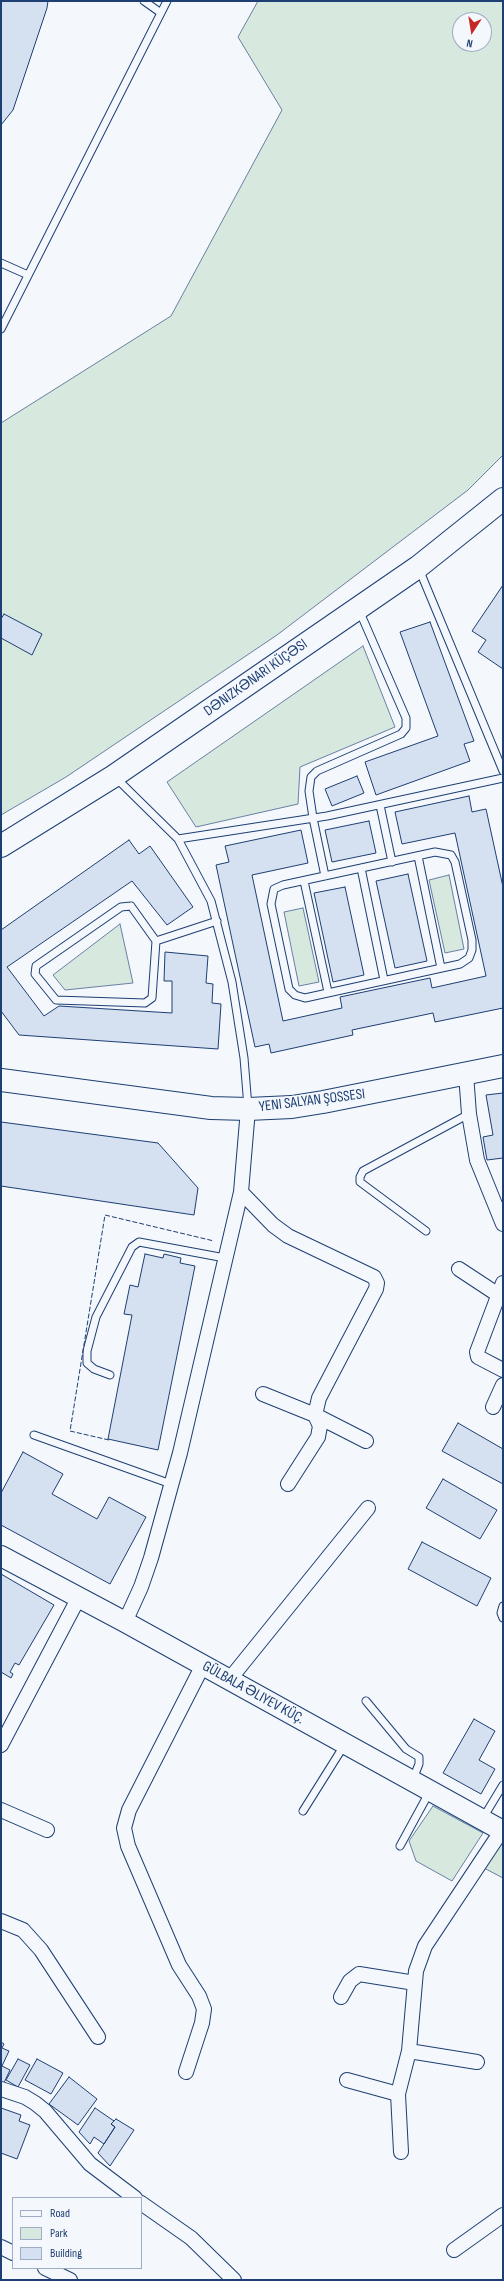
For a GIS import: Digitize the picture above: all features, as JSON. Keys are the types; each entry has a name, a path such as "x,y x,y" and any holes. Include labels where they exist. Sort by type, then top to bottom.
{"highway":[{"path":"1,846 114,776 418,567 501,505"},
{"name":"YENI SALYAN ŞOSSESI","path":"1,1080 211,1108 248,1109 292,1107 503,1066"}],"street":[{"path":"466,1074 469,1114 477,1160 503,1224"},
{"path":"125,1622 141,1587 151,1558 171,1484 241,1192 248,1109"},
{"path":"241,1192 273,1225 288,1236 374,1277 377,1283 376,1289 319,1398 315,1415 320,1426 318,1437 288,1484"},
{"path":"459,1269 501,1293 477,1352 478,1357 503,1370"},
{"path":"493,1407 503,1385"},
{"path":"263,1394 315,1415 366,1441"},
{"path":"229,1680 368,1508"},
{"name":"GÜLBALA ƏLIYEV KÜÇ.","path":"1,1556 78,1599 125,1622 502,1831"},
{"path":"1,1745 78,1599"},
{"path":"186,2072 202,2023 204,2009 199,1996 179,1965 128,1846 124,1828 129,1810 202,1665"},
{"path":"1,1810 47,1830"},
{"path":"401,2152 398,2094 409,2051 416,1971 425,1946 502,1831"},
{"path":"1,1921 24,1930 40,1950 98,2037"},
{"path":"341,1997 350,1981 359,1974 415,1983"},
{"path":"409,2051 477,2062"},
{"path":"347,2080 398,2094"},
{"path":"1,2089 26,2097 45,2111 90,2164 134,2197"},
{"path":"142,2203 191,2238 234,2280"},
{"path":"454,2250 503,2215"},
{"path":"1,2247 12,2252"},
{"path":"48,2269 70,2280"}],"lane":[{"path":"144,1 161,13"},
{"path":"1,329 167,1"},
{"path":"1,263 28,275"},
{"path":"418,567 503,771"},
{"path":"325,876 309,791 311,777 317,771 401,734 406,728 406,718 358,608"},
{"path":"114,776 178,839 211,901 232,982 244,1058 248,1109"},
{"path":"178,839 313,818 503,778"},
{"path":"380,805 392,862"},
{"path":"442,852 450,855 455,862 472,940 472,950 469,958 460,964 305,998 294,995 289,989 271,904 274,889 325,876 418,856 442,852"},
{"path":"418,856 442,968"},
{"path":"361,868 384,980"},
{"path":"304,881 328,992"},
{"path":"121,906 131,906 156,941 154,989 152,998 145,1003 56,1000 35,974 36,966 121,906"},
{"path":"156,941 217,921"},
{"path":"426,1231 360,1182 360,1177 363,1171 469,1114"},
{"path":"110,1375 94,1369 87,1363 86,1351 96,1317 132,1247 139,1242 225,1258"},
{"path":"34,1435 171,1484"},
{"path":"503,1606 500,1613 503,1618"},
{"path":"366,1701 406,1749 419,1757 419,1764 412,1781"},
{"path":"303,1810 345,1744"},
{"path":"482,1820 503,1785"},
{"path":"400,1846 430,1791"}],"green space":[{"path":"258,1 503,1 503,455 468,490 277,635 66,777 1,815 1,423 171,316 282,110 238,37"},
{"path":"363,646 395,727 300,767 298,804 196,827 167,782"},
{"path":"449,875 464,949 445,953 429,880"},
{"path":"303,908 319,982 299,986 284,912"},
{"path":"120,924 133,983 65,990 53,975"},
{"path":"433,1806 483,1833 452,1881 416,1861 409,1841"},
{"path":"500,1842 503,1844 503,1878 484,1868"}],"building":[{"path":"1,1 48,1 13,110 1,125"},
{"path":"503,585 503,669 478,652 486,640 472,631"},
{"path":"4,614 42,634 32,655 1,638 1,619"},
{"path":"430,622 474,741 464,744 470,761 376,795 365,762 438,736 400,632"},
{"path":"357,776 364,793 332,806 325,789"},
{"path":"469,796 472,812 486,809 503,887 503,1008 435,1022 433,1013 352,1030 353,1035 271,1053 269,1044 255,1047 216,865 229,862 225,846 301,830 308,863 252,875 283,1021 342,1008 340,997 430,978 432,988 486,976 455,833 402,844 395,812"},
{"path":"369,821 376,853 332,862 325,830"},
{"path":"129,840 139,854 150,846 193,907 167,925 132,881 7,967 44,1016 59,1006 172,1013 172,981 164,981 165,952 208,956 206,983 213,984 212,1003 221,1004 218,1049 19,1035 1,1011 1,930"},
{"path":"408,874 427,961 395,968 376,881"},
{"path":"345,887 364,975 333,982 314,893"},
{"path":"503,1093 503,1158 487,1160 483,1137 493,1135 486,1095"},
{"path":"1,1122 158,1143 198,1188 194,1215 1,1186"},
{"path":"145,1254 163,1258 164,1254 181,1258 180,1263 195,1266 158,1450 108,1439 132,1315 124,1314 130,1285 138,1287"},
{"path":"458,1423 503,1449 503,1484 442,1451"},
{"path":"23,1452 63,1474 52,1494 97,1519 109,1497 146,1517 110,1584 1,1525 1,1493"},
{"path":"443,1479 497,1510 480,1539 426,1508"},
{"path":"422,1542 491,1578 477,1606 408,1569"},
{"path":"1,1574 54,1605 19,1665 15,1663 10,1672 13,1674 11,1678 1,1672"},
{"path":"474,1719 495,1731 479,1760 495,1769 481,1794 443,1773"},
{"path":"1,2042 4,2044 2,2048 9,2051 2,2066 10,2070 3,2085 1,2084"},
{"path":"18,2059 30,2065 18,2087 6,2080"},
{"path":"37,2059 63,2073 51,2094 25,2080"},
{"path":"69,2077 97,2099 78,2125 49,2104"},
{"path":"1,2108 21,2115 19,2121 30,2125 17,2159 1,2153"},
{"path":"95,2108 114,2121 111,2124 115,2127 104,2144 94,2137 90,2144 79,2132"},
{"path":"116,2119 134,2130 110,2166 98,2153 115,2127 111,2124"}],"fence":[{"path":"109,1440 70,1431 105,1215 214,1241"}]}
